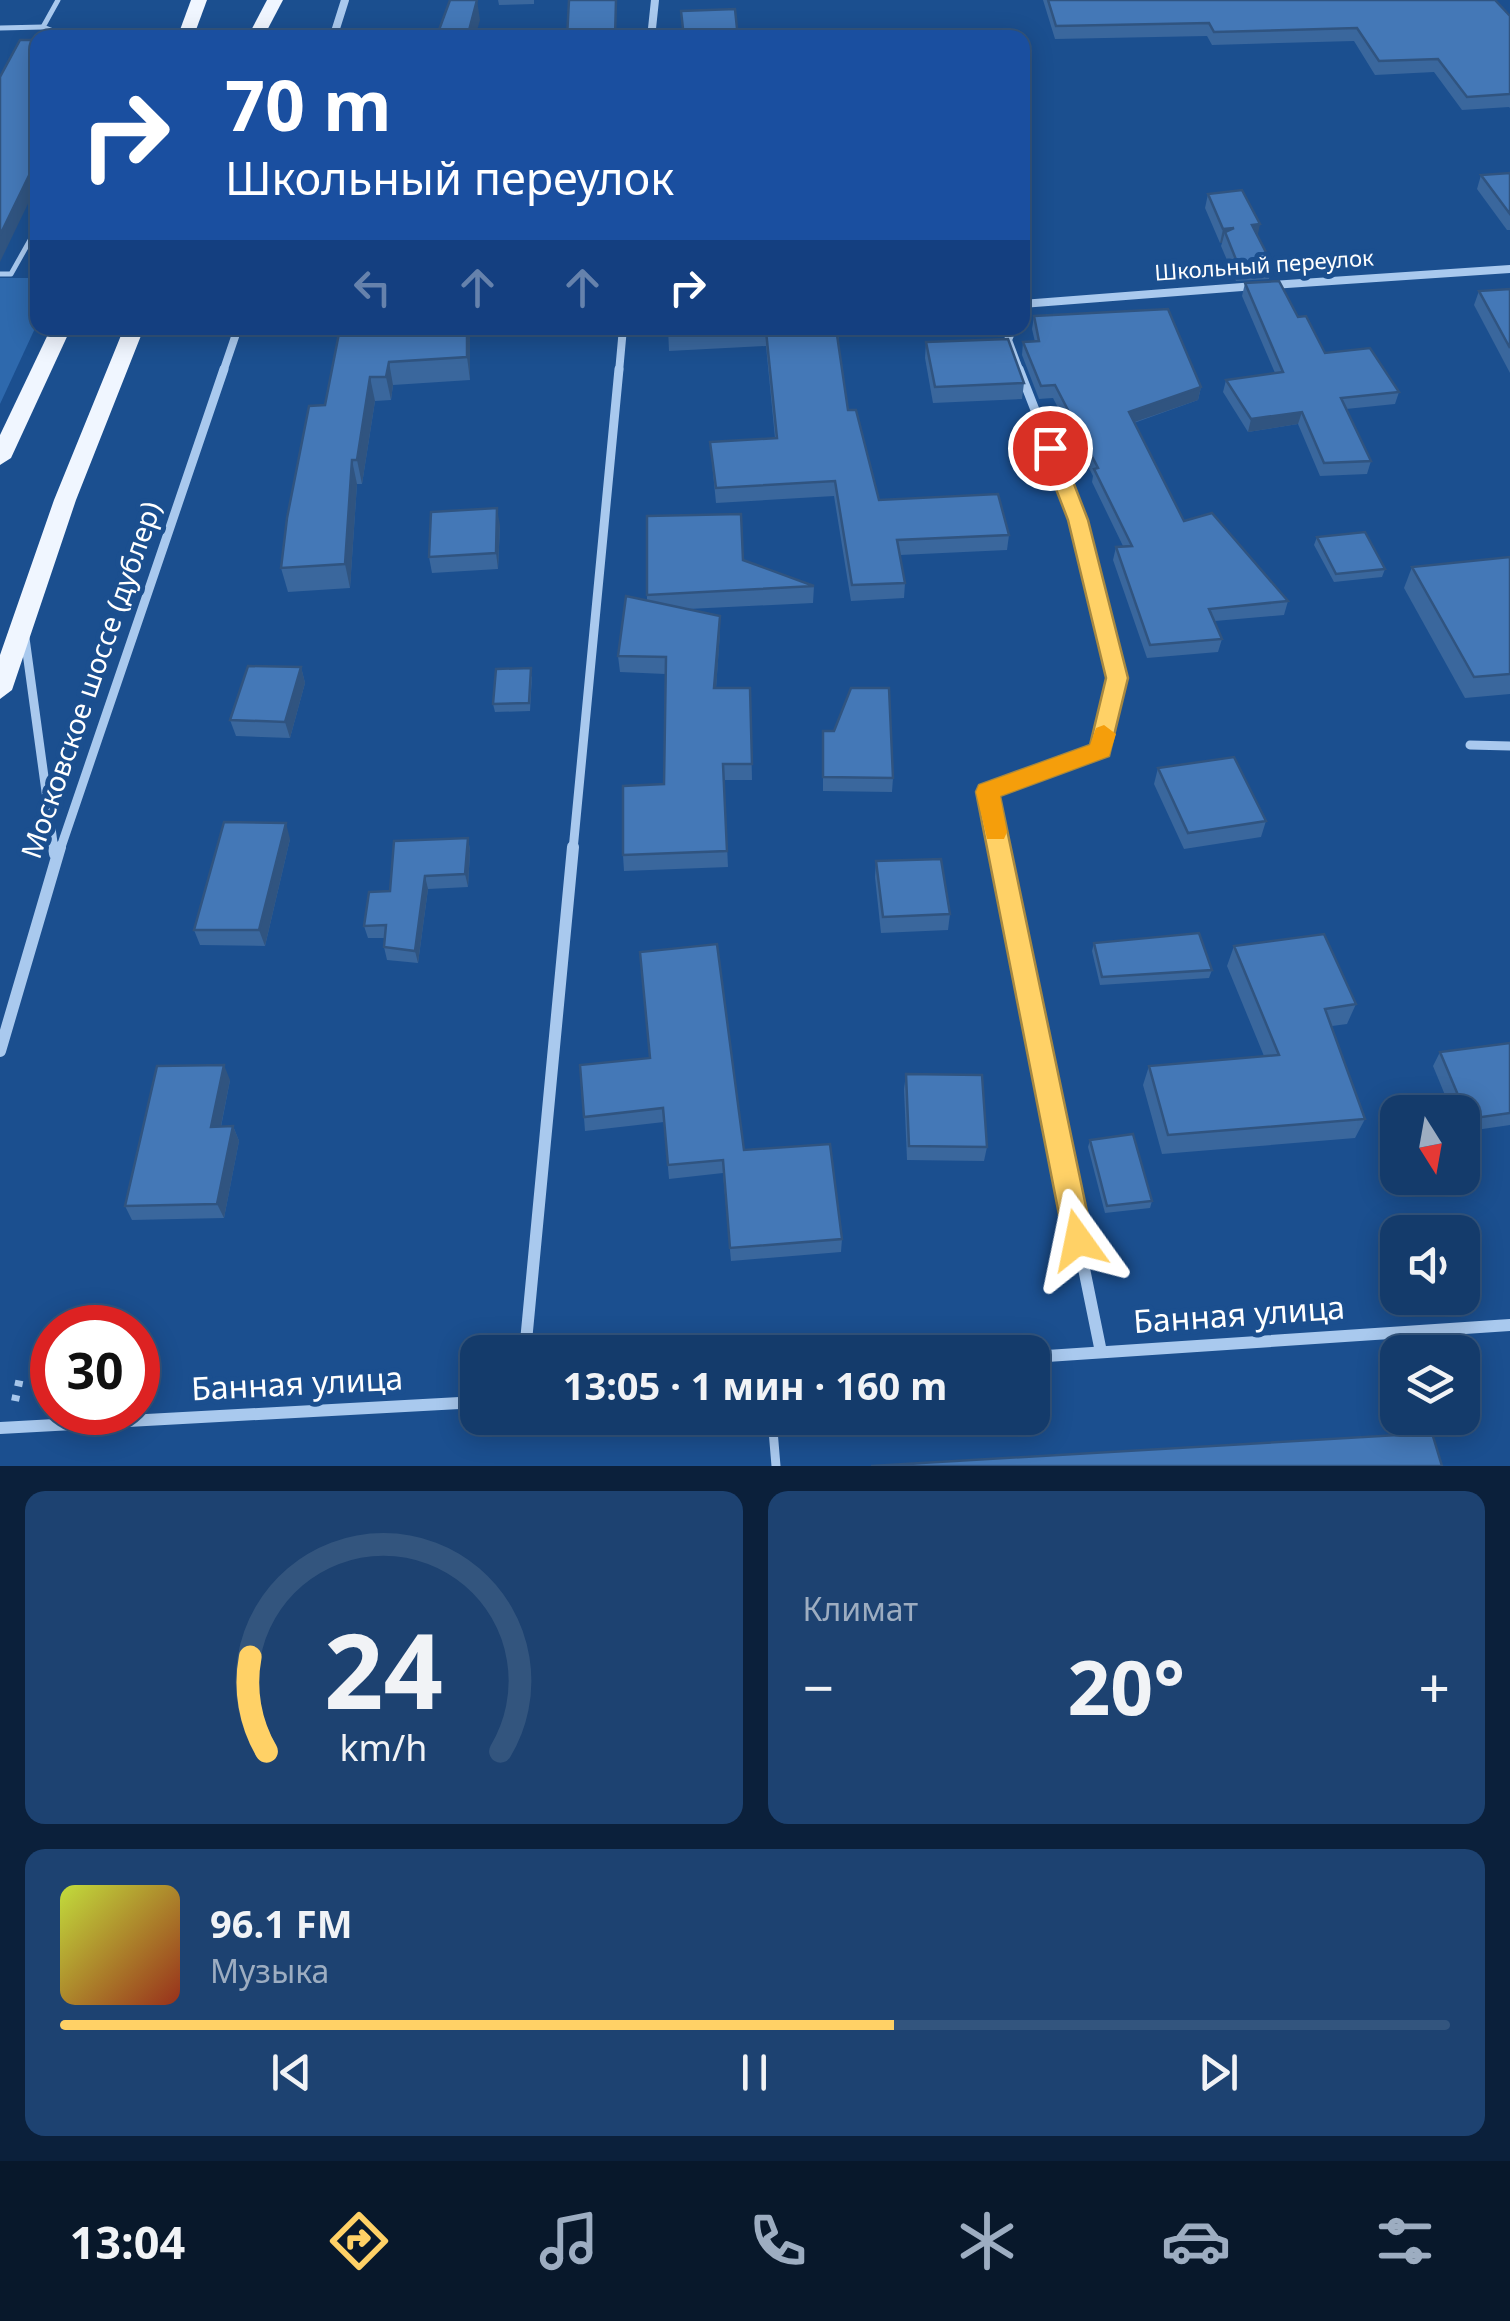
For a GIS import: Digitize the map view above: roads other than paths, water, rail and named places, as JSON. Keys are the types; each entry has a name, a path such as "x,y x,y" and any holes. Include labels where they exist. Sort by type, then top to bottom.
{"main road":[{"path":"188,30 200,0"},
{"path":"259,30 275,0"},
{"path":"0,458 58,335"},
{"path":"0,690 64,500 131,335"}],"street":[{"path":"336,30 345,0"},
{"path":"652,30 655,0"},
{"name":"Школьный переулок","path":"1030,303 1510,269"},
{"name":"Московское шоссе (дублер)","path":"0,1051 56,860 236,335"},
{"path":"527,1335 622,335"},
{"path":"1010,335 1008,340 1078,520 1117,678 1100,750 987,792 1101,1352"},
{"path":"24,628 56,860"},
{"path":"1470,745 1510,746"},
{"name":"Банная улица","path":"1050,1356 1510,1325"},
{"name":"Банная улица","path":"0,1428 460,1403"}],"lane":[{"path":"43,27 58,0"},
{"path":"0,28 50,30"},
{"path":"0,274 12,274 30,241"},
{"path":"773,1435 776,1466"}]}
